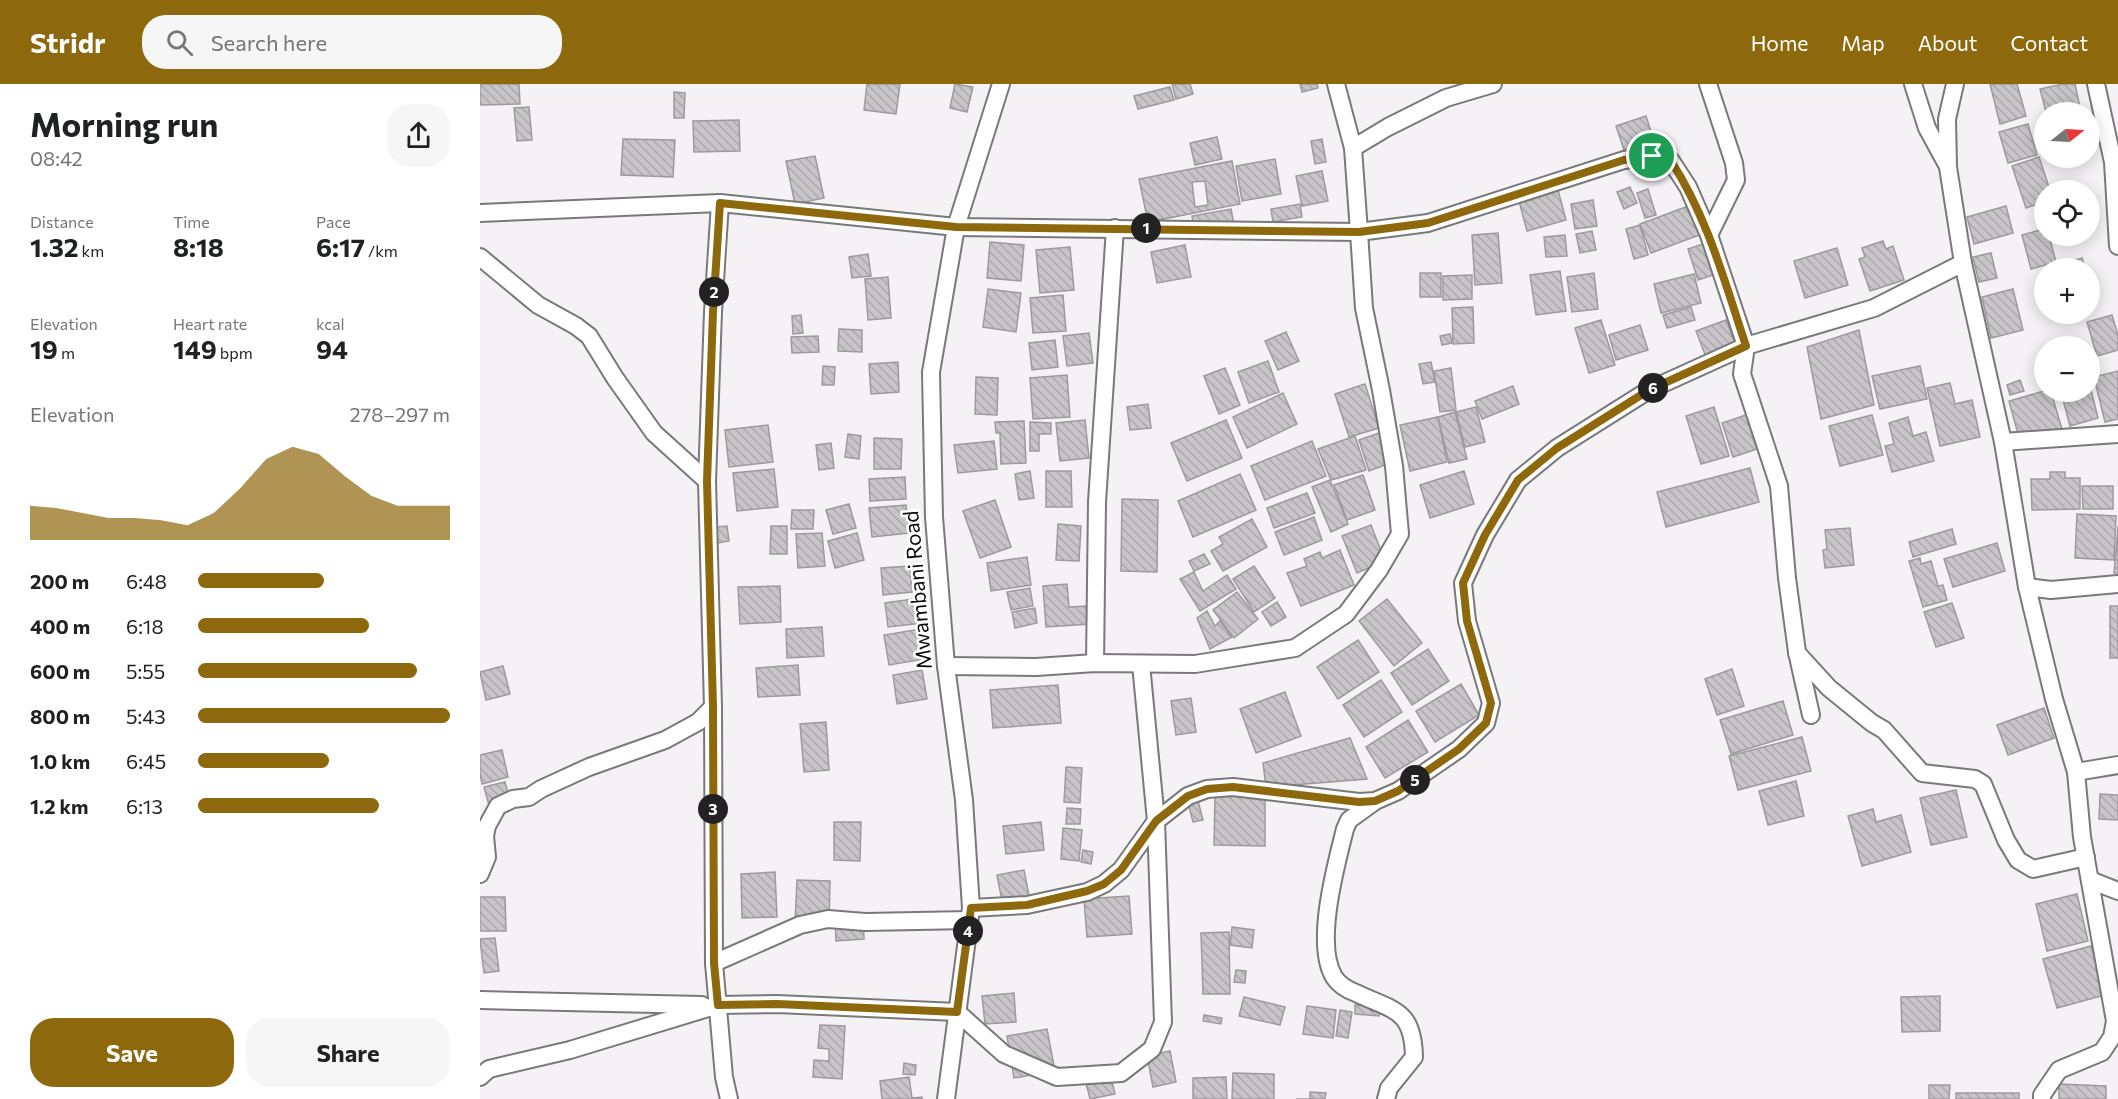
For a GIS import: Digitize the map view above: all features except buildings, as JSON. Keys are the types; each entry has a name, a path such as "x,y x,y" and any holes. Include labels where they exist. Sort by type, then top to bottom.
{"street":[{"name":"Mwambani Road","path":"946,1099 970,914 964,800 946,666 934,517 931,372 956,227 1001,84"},
{"path":"946,666 1036,667 1095,663 1195,664 1295,648 1346,614 1379,570 1400,534 1394,466 1382,390 1364,308 1353,148 1336,84"},
{"path":"1353,148 1446,98 1493,84"},
{"path":"1708,84 1734,163 1736,180 1709,234"},
{"path":"1914,84 1927,128 1948,167"},
{"path":"1955,84 1947,119 1948,167 1963,262 2003,442 2027,587 2054,699 2076,772 2086,857 2115,1021 2110,1052 2059,1070 2042,1095 2042,1099"},
{"path":"2096,84 2113,162 2118,246"},
{"path":"480,213 720,203 956,227 1359,232 1428,223 1624,160 1652,156 1671,161 1688,187 1709,234 1746,346 1742,374 1779,486 1787,578 1797,652 1811,715"},
{"path":"720,203 713,312 707,481 713,707 714,963 724,1077 729,1099"},
{"path":"1095,663 1097,502 1115,228"},
{"path":"480,256 538,305 589,336 654,433 707,481"},
{"path":"1386,1099 1389,1088 1414,1057 1413,1037 1406,1020 1396,1011 1344,988 1334,978 1328,960 1325,926 1345,829 1349,820 1375,801 1398,791 1459,749 1486,723 1491,703 1467,621 1463,583 1485,535 1518,480 1557,448 1649,390 1746,346 1874,308 1963,262"},
{"path":"2003,442 2118,434"},
{"path":"2027,587 2051,590 2118,584"},
{"path":"1797,652 1829,688 1884,730 1922,773 1975,778 1983,784 2006,840 2018,860 2033,869 2086,857"},
{"path":"480,1000 777,1004 957,1012 1004,1054 1058,1077 1121,1073 1152,1048 1163,1022 1156,821 1141,664"},
{"path":"480,874 487,857 485,836 487,826 498,806 513,799 529,797 589,767 665,740 698,722 713,707"},
{"path":"2076,772 2118,765"},
{"path":"714,963 800,926 828,919 866,922 970,914 1027,905 1087,891 1104,884 1121,870 1156,821 1188,796 1207,789 1233,787 1359,802 1375,801"},
{"path":"2090,880 2118,891"},
{"path":"483,1070 570,1050 718,1005"}],"route":[{"path":"1652,156 1671,161 1688,187 1709,234 1746,346 1649,390 1557,448 1518,480 1485,535 1463,583 1467,621 1491,703 1486,723 1459,749 1398,791 1375,801 1359,802 1233,787 1207,789 1188,796 1156,821 1121,870 1104,884 1087,891 1027,905 971,908 957,1012 777,1004 718,1005 714,963 713,707 707,481 713,312 720,203 956,227 1359,232 1428,223 1624,160 1652,156"}]}
